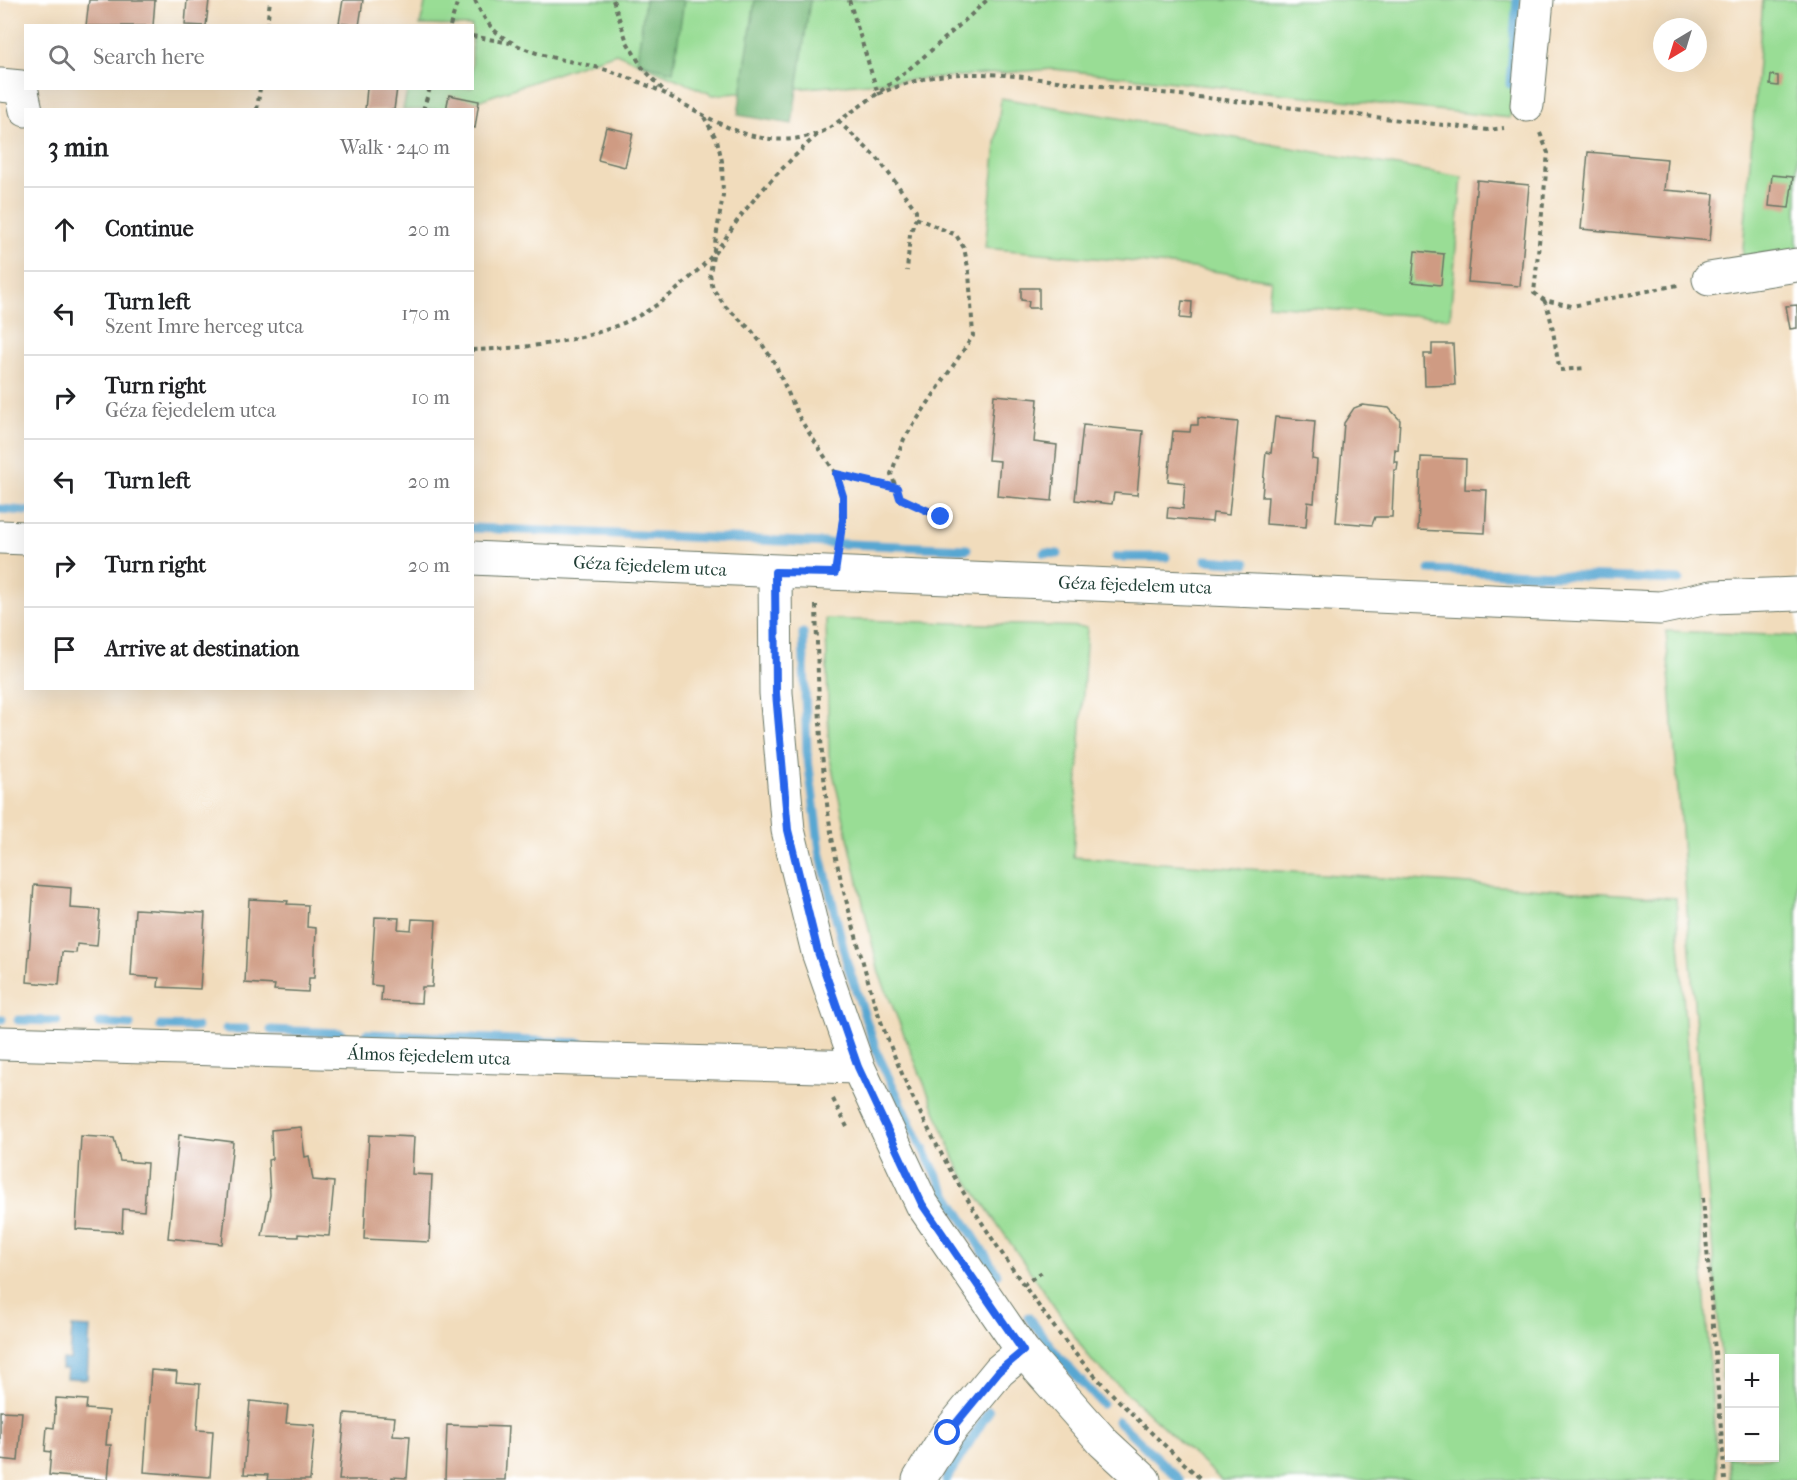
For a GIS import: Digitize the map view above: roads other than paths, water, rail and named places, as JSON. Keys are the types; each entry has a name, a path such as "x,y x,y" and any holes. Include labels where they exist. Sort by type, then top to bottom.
{"street":[{"path":"1527,105 1537,0"},
{"path":"0,86 21,87 26,108"},
{"path":"1709,279 1797,265"},
{"path":"0,537 24,538"},
{"name":"Géza fejedelem utca","path":"474,558 1659,608 1712,597 1797,594"},
{"path":"775,572 776,693 788,830 818,952 858,1067 922,1204 1023,1351 1104,1443 1144,1480"},
{"name":"Álmos fejedelem utca","path":"0,1043 858,1067"},
{"path":"919,1480 948,1433 999,1371 1023,1351"}],"water":[{"path":"72,1327 90,1328 87,1379 66,1378 67,1369 61,1369 62,1359 70,1360"}],"waterway":[{"path":"1510,84 1517,0"},
{"path":"0,509 24,511"},
{"path":"474,528 967,549"},
{"path":"1044,553 1058,554"},
{"path":"1116,557 1166,557"},
{"path":"1206,560 1246,563"},
{"path":"1430,570 1679,580"},
{"path":"803,633 807,752 820,851 847,963 877,1053 920,1143 945,1191 997,1274"},
{"path":"18,1020 57,1021"},
{"path":"99,1023 130,1025"},
{"path":"160,1026 197,1027"},
{"path":"226,1029 246,1029"},
{"path":"271,1030 341,1033"},
{"path":"366,1034 395,1035"},
{"path":"404,1035 581,1043"},
{"path":"1028,1317 1060,1358 1102,1404"},
{"path":"946,1480 989,1411"},
{"path":"1118,1421 1180,1480"}]}
